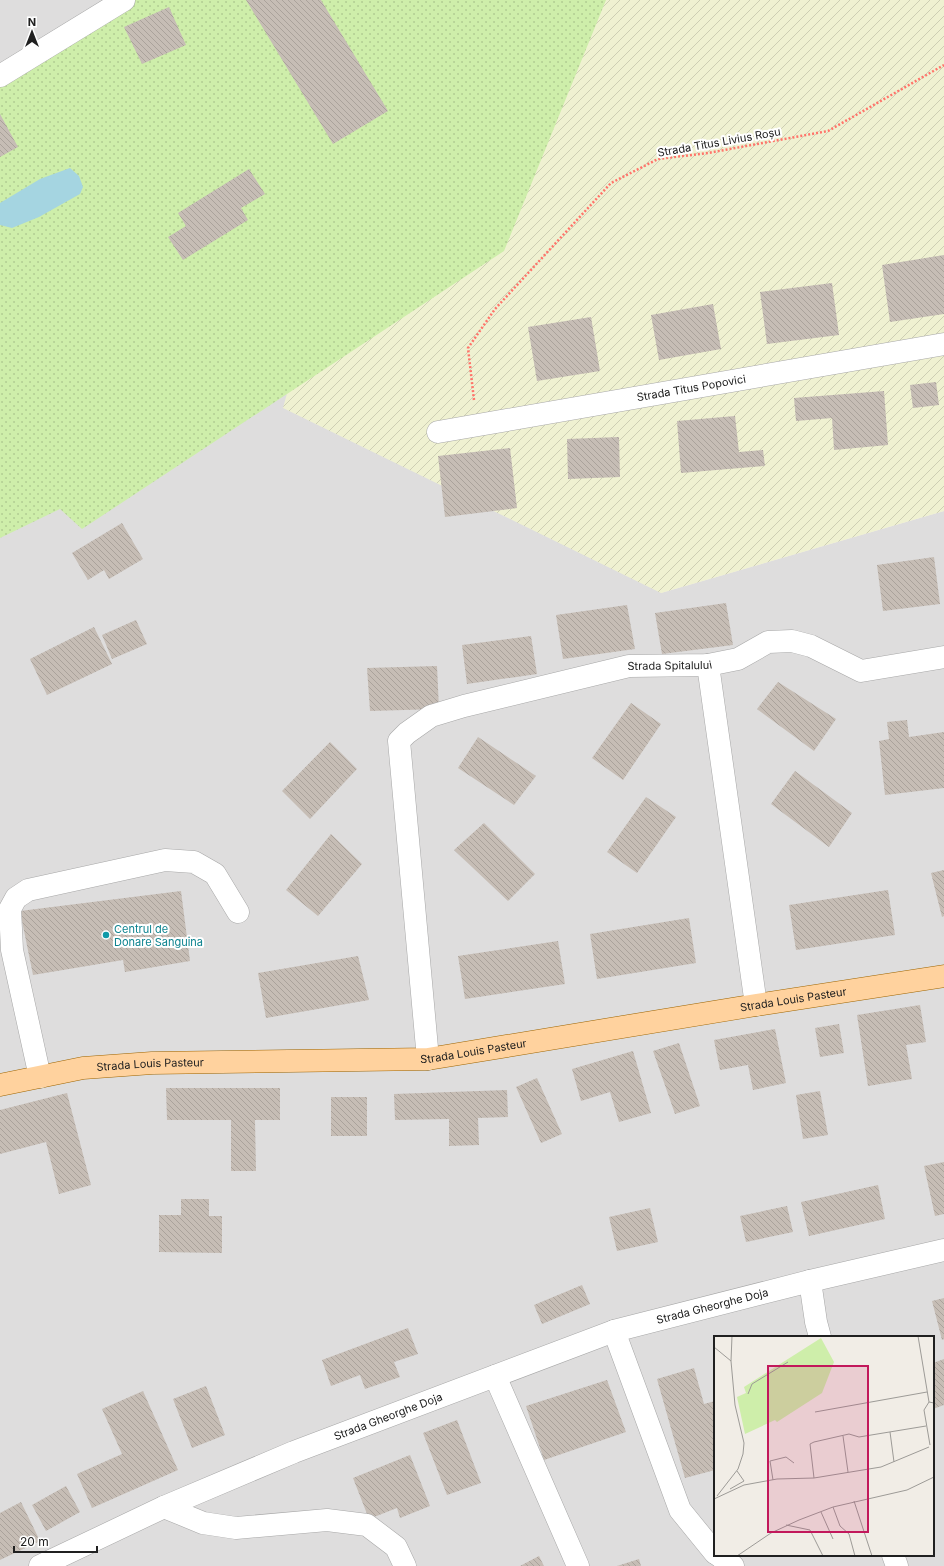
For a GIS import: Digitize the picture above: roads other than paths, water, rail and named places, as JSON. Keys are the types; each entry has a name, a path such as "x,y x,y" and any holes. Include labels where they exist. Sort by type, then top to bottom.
{"main road":[{"name":"Strada Louis Pasteur","path":"0,1085 82,1068 152,1063 428,1059 756,1005 944,976"}],"street":[{"path":"0,76 124,0"},
{"name":"Strada Titus Popovici","path":"438,432 944,344"},
{"name":"Strada Spitalului","path":"428,1059 398,741 407,733 431,716 464,706 629,666 708,665 738,659 768,642 792,641 811,646 861,671 944,658"},
{"path":"708,665 756,1005"},
{"path":"40,1077 12,950 10,909 16,898 28,890 165,860 194,862 215,874 238,912"},
{"name":"Strada Gheorghe Doja","path":"40,1566 164,1507 294,1452 614,1331 810,1281 944,1250"},
{"path":"810,1281 816,1322 820,1336"},
{"path":"614,1331 680,1510 714,1552"},
{"path":"495,1376 578,1566"},
{"path":"164,1507 202,1523 236,1528 327,1520 368,1525 396,1547 405,1566"},
{"path":"719,1556 733,1566"},
{"path":"893,1556 897,1566"}],"water":[{"path":"70,168 79,176 83,187 80,194 39,217 12,228 0,225 0,203 40,179"}],"place":[{"name":"Centrul de Donare Sanguina","path":"106,935"}]}
